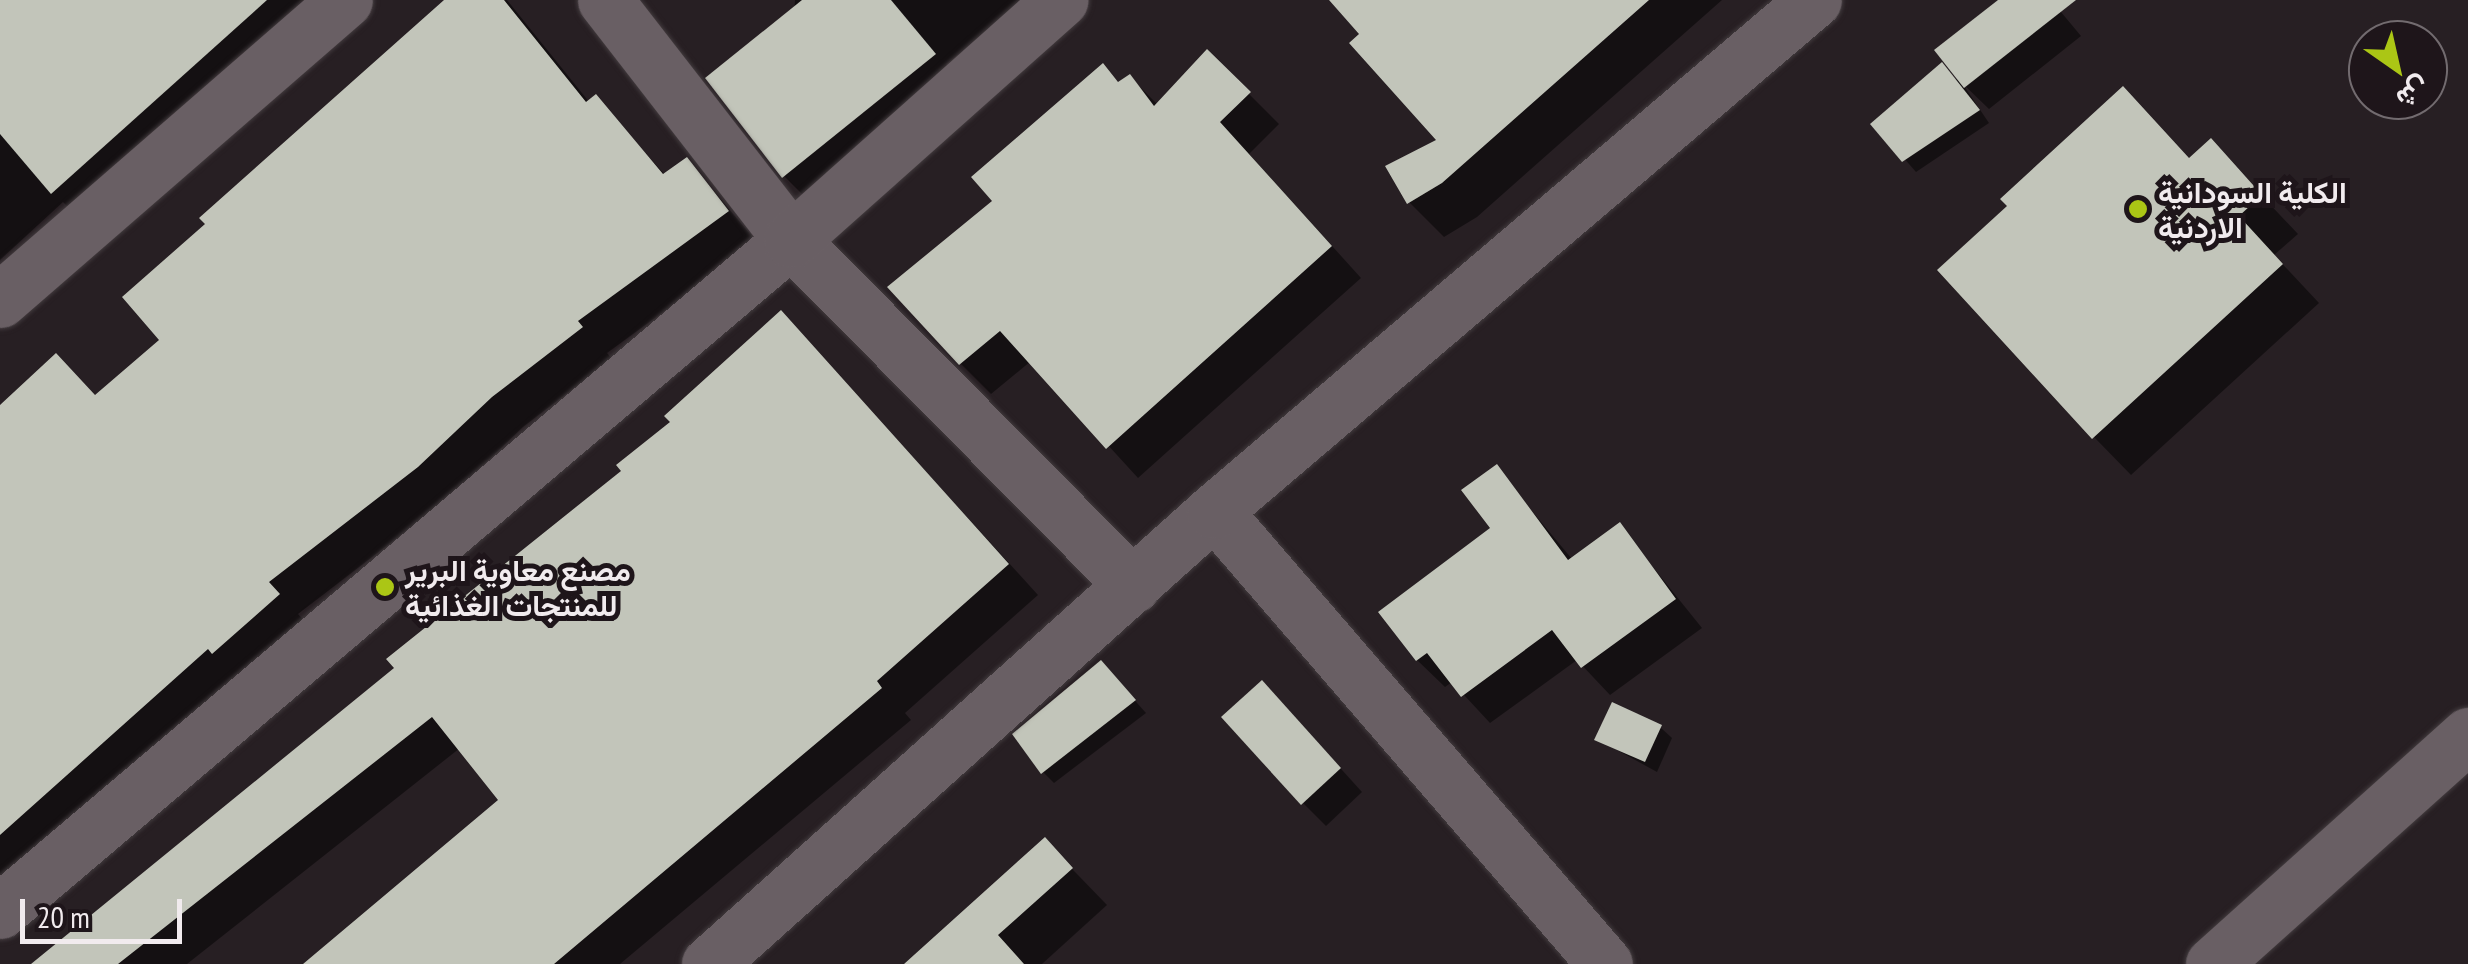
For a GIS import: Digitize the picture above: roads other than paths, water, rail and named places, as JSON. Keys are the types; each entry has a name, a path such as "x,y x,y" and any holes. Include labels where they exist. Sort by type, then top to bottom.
{"street":[{"path":"0,300 345,0"},
{"path":"606,0 791,240 1133,586"},
{"path":"0,912 791,240 1060,0"},
{"path":"709,964 1214,511 1814,0"},
{"path":"1214,511 1605,964"},
{"path":"2213,964 2468,735"}],"place":[{"name":"الكلية السودانية الاردنية","path":"2138,209"},
{"name":"مصنع معاوية البرير للمنتجات الغذائية","path":"385,587"}]}
